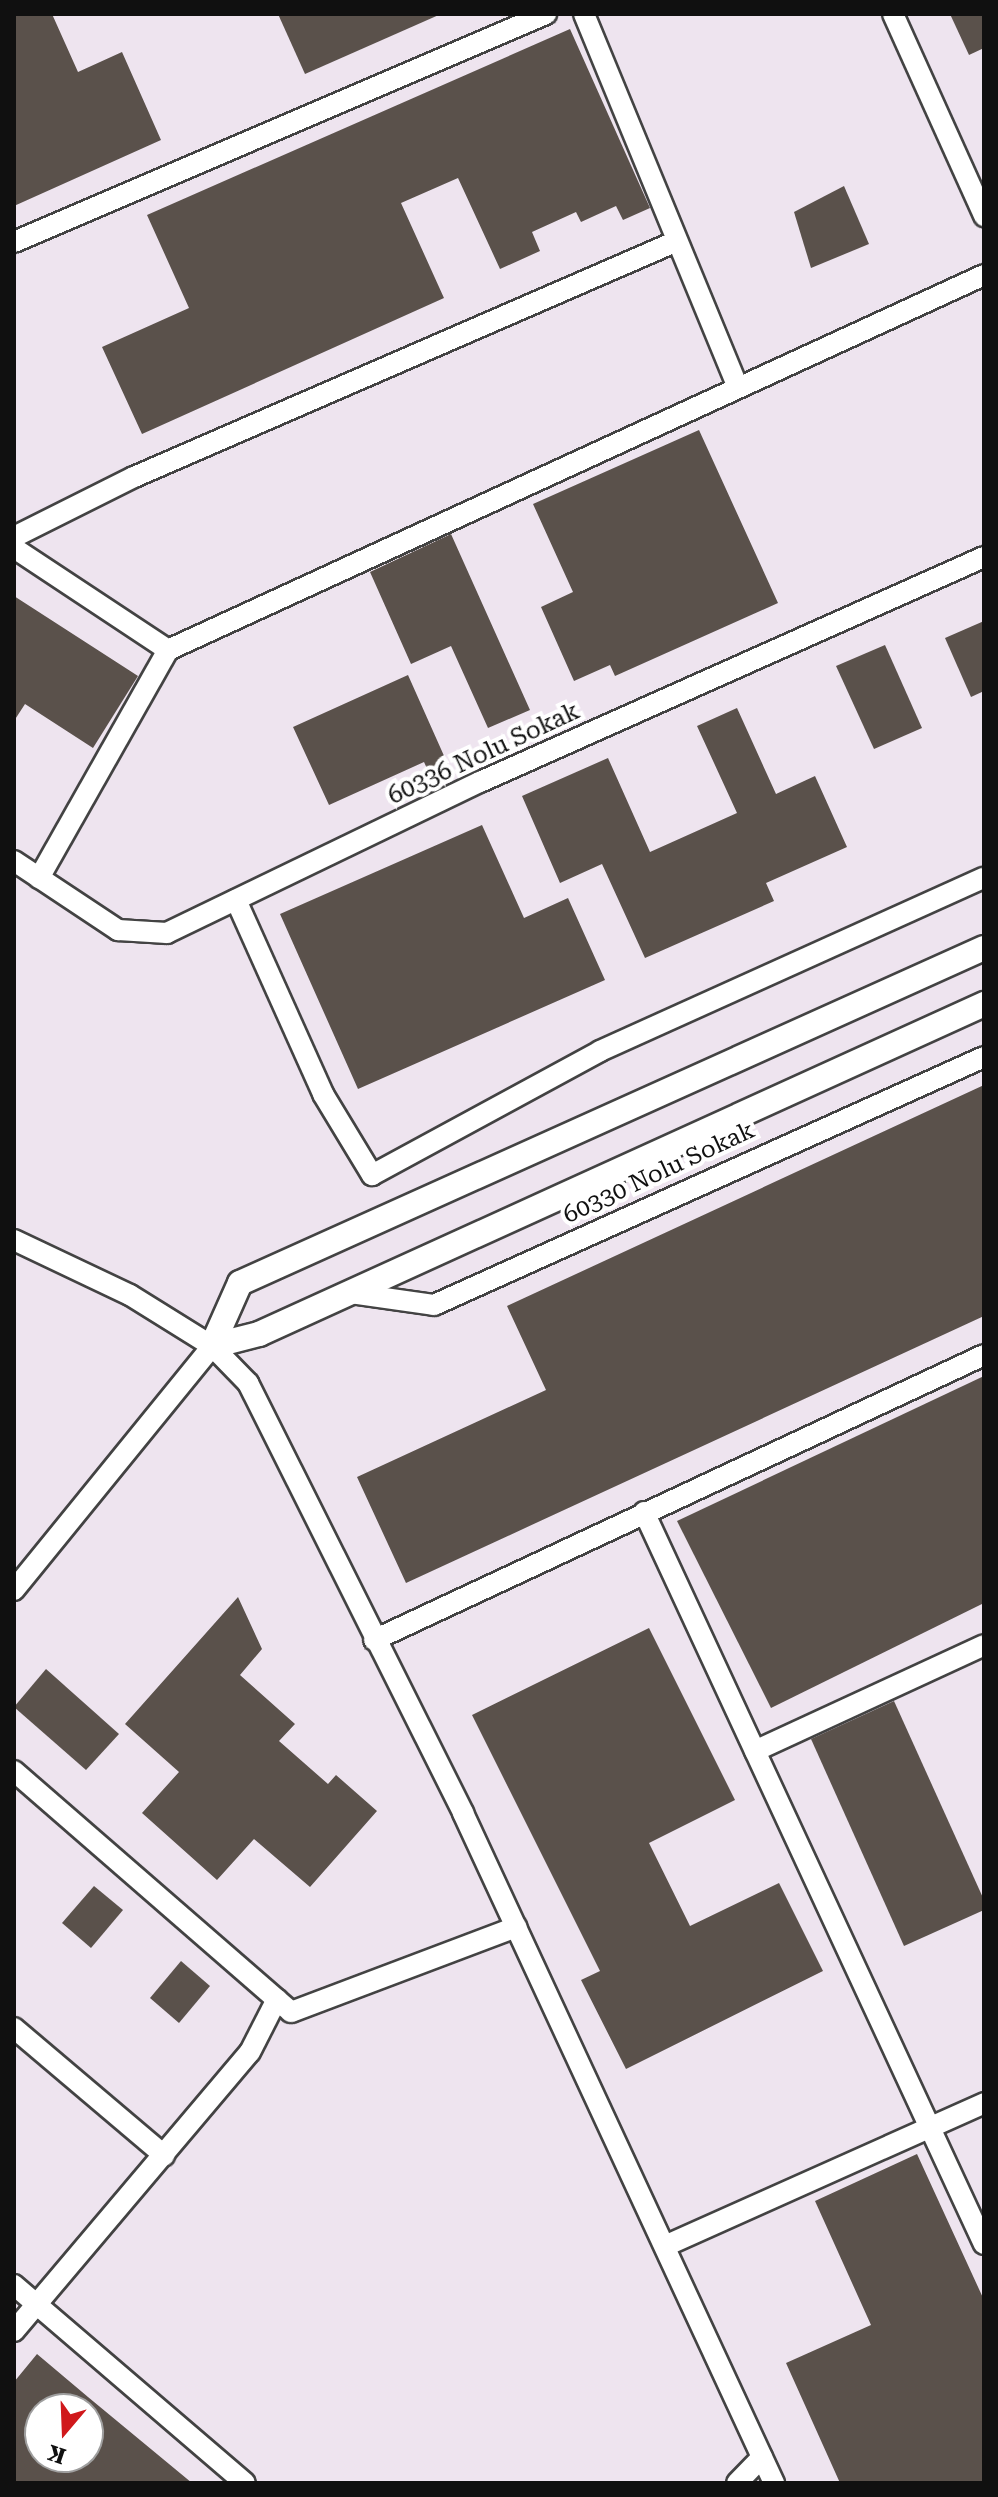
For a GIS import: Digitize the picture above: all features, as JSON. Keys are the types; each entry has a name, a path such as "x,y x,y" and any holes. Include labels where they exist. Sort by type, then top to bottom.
{"street":[{"path":"14,242 546,14"},
{"path":"584,14 737,386"},
{"path":"893,14 984,216"},
{"path":"14,537 134,477 677,241"},
{"path":"39,878 168,650 984,275"},
{"path":"14,548 168,650"},
{"name":"60336 Nolu Sokak","path":"14,861 118,930 167,933 984,557"},
{"path":"236,900 323,1094 372,1175 600,1051 984,878"},
{"path":"14,1590 212,1346 240,1283 984,948"},
{"path":"212,1346 259,1334 984,1004"},
{"name":"60330 Nolu Sokak","path":"350,1293 434,1305 984,1057"},
{"path":"14,1240 130,1295 212,1346 248,1383 516,1927 774,2483"},
{"path":"374,1640 984,1355"},
{"path":"644,1512 984,2244"},
{"path":"755,1751 984,1645"},
{"path":"14,1771 291,2012 516,1927"},
{"path":"14,2331 250,2052 277,1999"},
{"path":"14,2028 164,2155"},
{"path":"665,2246 984,2103"},
{"path":"14,2285 245,2483"},
{"path":"737,2483 762,2457"}],"shaded area":[{"path":"14,14 984,14 984,2483 14,2483"}],"building":[{"path":"14,14 52,14 78,72 122,52 161,140 14,206"},
{"path":"278,14 441,14 305,74"},
{"path":"950,14 984,14 984,48 969,55"},
{"path":"570,29 650,208 623,220 616,206 581,222 576,212 532,232 540,251 500,269 458,178 401,203 444,298 142,434 102,347 189,308 147,215"},
{"path":"844,186 869,244 811,268 794,212"},
{"path":"699,430 778,603 615,676 610,665 574,681 541,607 573,592 533,504"},
{"path":"451,534 530,710 488,728 451,646 411,664 370,572"},
{"path":"14,596 138,676 93,748 25,704 14,721"},
{"path":"984,621 984,691 971,697 945,638"},
{"path":"885,645 922,728 874,749 836,666"},
{"path":"408,675 449,767 430,775 424,762 329,805 293,727"},
{"path":"737,708 776,794 815,776 847,847 766,883 774,901 645,958 602,864 560,883 522,796 608,758 650,852 737,813 697,726"},
{"path":"482,825 524,918 568,898 605,980 358,1089 280,914"},
{"path":"984,1085 984,1316 406,1583 357,1477 546,1390 507,1306"},
{"path":"984,1376 984,1603 771,1708 677,1521"},
{"path":"238,1597 262,1649 240,1675 295,1724 279,1741 328,1784 336,1775 377,1811 310,1887 254,1839 217,1880 142,1813 179,1772 125,1724"},
{"path":"649,1628 735,1800 649,1843 690,1926 779,1883 823,1971 626,2069 581,1980 600,1971 472,1715"},
{"path":"46,1669 119,1734 86,1770 14,1707"},
{"path":"894,1701 984,1900 984,1910 904,1946 811,1739"},
{"path":"94,1886 123,1910 91,1948 62,1923"},
{"path":"181,1961 210,1986 179,2023 150,1998"},
{"path":"917,2154 984,2300 984,2483 840,2483 786,2363 871,2325 815,2201"},
{"path":"37,2354 84,2393 24,2393 24,2473 104,2473 104,2410 192,2483 14,2483 14,2382"}]}
